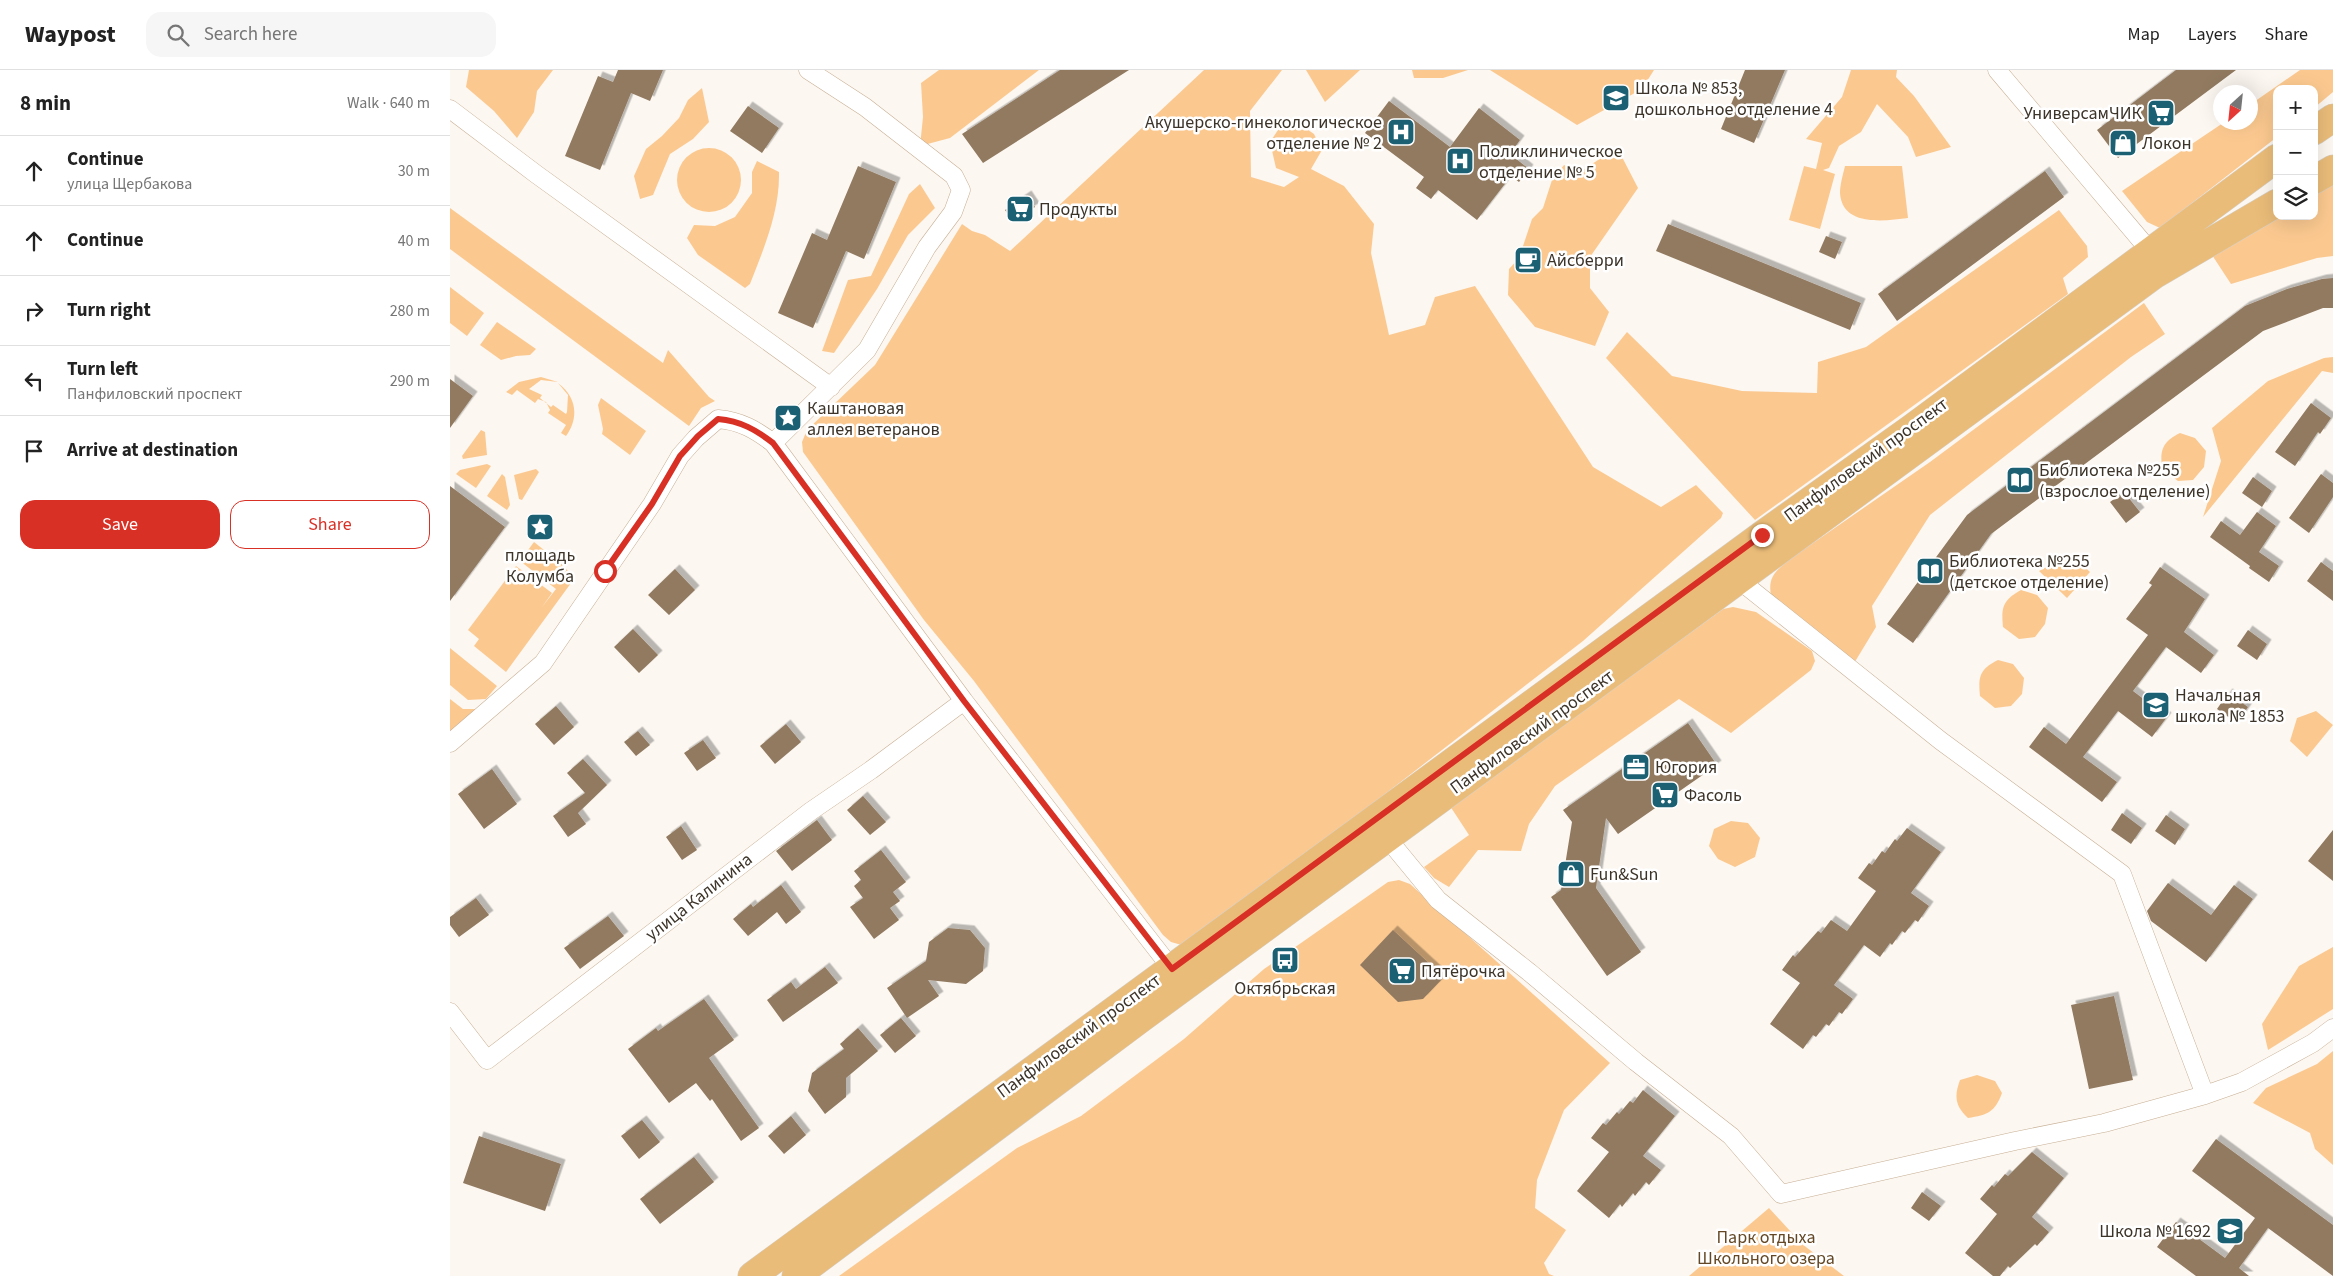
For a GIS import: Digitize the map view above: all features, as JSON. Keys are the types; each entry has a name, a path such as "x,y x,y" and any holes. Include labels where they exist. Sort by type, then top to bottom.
{"main road":[{"path":"2315,130 2333,118"},
{"name":"Панфиловский проспект","path":"752,1276 1762,535 1920,422 2273,161"},
{"path":"2318,178 2333,169"},
{"name":"Панфиловский проспект","path":"796,1276 2154,275 2273,205"}],"street":[{"path":"773,443 867,350 927,248 952,212 961,190 954,176 865,107 808,70"},
{"path":"1997,70 2150,251"},
{"path":"450,108 536,174 831,387"},
{"path":"450,743 543,663 652,504 680,456 698,436 718,419 732,420 754,428 773,443 964,701 1172,969"},
{"path":"1739,580 1942,741 2122,874 2205,1095"},
{"name":"улица Калинина","path":"450,1012 487,1060 810,811 871,770 964,701"},
{"path":"1388,838 1438,900 1529,972 1636,1062 1731,1136 1781,1194 2005,1143 2104,1123 2205,1095 2242,1082 2313,1043 2333,1028"}],"green space":[{"path":"469,70 553,70 537,91 534,112 517,138 494,111 466,87"},
{"path":"939,70 1039,70 950,138 920,146 923,117 921,83"},
{"path":"1204,70 1282,70 1250,111 1251,177 1284,187 1299,177 1276,168 1270,142 1280,127 1298,123 1314,134 1322,150 1311,169 1344,186 1374,224 1371,253 1389,335 1425,325 1435,297 1475,286 1593,467 1661,507 1696,485 1723,513 1721,518 1583,641 1195,941 1185,946 1171,942 1163,935 974,681 924,620 803,452 802,442 807,430 875,365 962,224 972,231 985,235 1010,251"},
{"path":"1306,70 1360,70 1325,102"},
{"path":"1412,70 1468,70 1443,78 1414,78"},
{"path":"1490,70 1654,70 1642,89 1577,125"},
{"path":"1851,70 1897,70 1896,77 1914,96 1951,147 1916,157 1908,137 1877,104 1861,132 1839,146 1829,168 1823,170 1835,174 1820,229 1789,220 1804,166 1816,169 1822,143 1806,139 1842,97"},
{"path":"2300,70 2333,70 2333,92 2318,105 2318,85 2278,85"},
{"path":"702,88 709,122 693,139 670,154 653,195 640,199 634,176 646,149 679,118 688,100"},
{"path":"2273,89 2273,140 2160,228 2147,222 2122,191 2213,130 2258,130 2258,99"},
{"path":"703,148 715,148 732,157 739,168 741,180 739,192 732,203 715,212 703,212 691,207 682,198 677,186 677,174 682,162 691,153"},
{"path":"1622,157 1638,188 1590,257 1590,288 1609,312 1595,346 1535,327 1508,295 1509,269 1519,258 1532,219 1543,208 1552,180 1564,165 1580,172 1601,158"},
{"path":"757,161 779,172 779,187 766,243 750,284 745,288 698,255 687,238 694,225 715,226 735,217 752,193 752,172"},
{"path":"1845,166 1902,166 1908,218 1888,220 1866,219 1856,217 1848,212 1843,204 1840,193"},
{"path":"2333,176 2333,256 2317,258 2231,284 2212,255 2273,218 2273,220 2318,220 2318,185"},
{"path":"920,184 935,208 908,235 877,289 834,353 822,351 848,280 871,276 909,194"},
{"path":"450,208 663,363 668,350 709,397 715,401 701,408 689,426 450,249"},
{"path":"2059,210 2087,246 2088,257 2063,278 2068,294 1755,520 1606,358 1627,332 1672,376 1742,391 1817,393 1818,362 1866,347"},
{"path":"450,287 484,313 467,336 450,323"},
{"path":"2144,303 2165,334 2131,357 1930,515 1872,606 1876,627 1853,665 1771,596 1771,580 1787,561 1930,462"},
{"path":"497,322 536,349 530,355 501,360 480,345"},
{"path":"2333,357 2333,373 2322,371 2203,517 2221,461 2212,428 2268,381 2324,358"},
{"path":"541,377 558,382 541,380 529,389 542,395 540,398 544,401 538,399 535,403 517,390 512,395 506,392 519,382"},
{"path":"558,383 569,395 574,408 573,422 566,436 561,433 566,425 548,413 550,410 547,404 551,407 553,405 566,414 568,395"},
{"path":"601,398 646,431 630,455 602,434 603,429 598,405"},
{"path":"481,430 485,432 487,455 463,459 462,456"},
{"path":"2180,433 2195,438 2206,451 2204,467 2193,480 2178,481 2162,469 2161,457 2166,443"},
{"path":"487,464 491,466 476,488 456,474 460,470"},
{"path":"536,469 539,472 522,500 519,499 514,475"},
{"path":"502,474 505,477 510,505 507,510 487,496"},
{"path":"534,542 564,566 574,579 506,672 474,646 479,639 468,630 516,566 552,593 542,607 556,589 520,561"},
{"path":"2071,554 2090,572 2067,598 2039,571"},
{"path":"2021,590 2037,595 2048,608 2045,624 2035,637 2019,639 2003,627 2002,614 2004,605 2010,597"},
{"path":"1733,607 1756,612 1812,651 1815,661 1811,670 1731,733 1679,699 1555,786 1529,824 1521,851 1478,850 1449,887 1434,878 1424,867 1469,835 1450,806 1723,609"},
{"path":"450,648 497,686 486,699 468,700 450,685"},
{"path":"1998,660 2013,664 2024,678 2022,694 2011,706 1995,708 1980,696 1979,683 1984,670"},
{"path":"450,699 463,709 489,709 450,743"},
{"path":"2316,711 2333,725 2307,757 2290,741 2297,718"},
{"path":"1731,821 1748,823 1760,838 1755,857 1735,867 1718,859 1709,846 1714,829"},
{"path":"1399,880 1410,884 1610,1063 1564,1110 1537,1180 1535,1208 1566,1230 1544,1263 1549,1274 1554,1276 839,1276 1017,1148 1081,1116 1184,1039 1264,969 1388,882"},
{"path":"2333,947 2333,1009 2268,1050 2262,1024 2299,966"},
{"path":"2333,1051 2333,1165 2315,1149 2310,1133 2253,1103 2266,1088 2317,1064"},
{"path":"1977,1075 1995,1081 2002,1093 1997,1104 1990,1112 1968,1118 1958,1105 1957,1091 1960,1080"},
{"name":"Парк отдыха Школьного озера","path":"1769,1208 1802,1244 1844,1276 1689,1276"}],"building":[{"path":"618,70 663,70 650,101 631,93 600,170 565,156 598,76 613,82"},
{"path":"1060,70 1129,70 983,163 962,134"},
{"path":"1745,70 1785,70 1754,143 1721,129"},
{"path":"2176,70 2236,70 2216,85 2213,85 2213,87 2118,158 2097,130"},
{"name":"Поликлиническое отделение № 5","path":"1389,101 1450,147 1479,108 1520,140 1510,154 1529,169 1519,182 1511,176 1477,220 1438,190 1431,199 1416,188 1424,177 1365,133"},
{"path":"748,106 779,128 762,153 730,131"},
{"path":"858,166 896,182 864,259 846,251 813,328 778,313 812,233 827,240"},
{"path":"2045,171 2064,197 1897,321 1878,294"},
{"name":"Продукты","path":"1027,195 1035,207 1013,222 1005,210"},
{"path":"1668,224 1861,303 1850,330 1656,251"},
{"path":"1826,236 1842,242 1835,259 1819,252"},
{"path":"2333,278 2333,308 2323,308 2263,331 1991,534 1913,643 1887,624 1967,515 2245,306 2287,289 2322,279"},
{"path":"450,379 473,396 450,428"},
{"path":"2311,403 2331,418 2320,434 2318,432 2295,466 2275,452"},
{"path":"2321,474 2333,483 2333,497 2309,533 2289,518"},
{"path":"2253,477 2272,491 2262,507 2242,493"},
{"path":"450,486 505,527 450,601"},
{"path":"2124,492 2140,512 2126,523 2110,502"},
{"path":"2257,512 2276,526 2259,552 2279,566 2269,582 2210,537 2221,521 2240,535"},
{"path":"2321,562 2333,571 2333,601 2307,581"},
{"path":"2160,567 2205,599 2184,632 2214,655 2201,673 2166,647 2133,691 2167,717 2152,737 2118,711 2083,757 2117,782 2102,802 2029,747 2044,727 2066,744 2148,635 2126,619 2152,585 2149,583"},
{"path":"675,569 695,590 669,615 648,595"},
{"path":"633,629 658,655 639,673 614,647"},
{"path":"2248,630 2267,644 2257,660 2237,646"},
{"path":"2228,693 2248,707 2237,723 2217,709"},
{"path":"556,706 574,727 554,745 535,724"},
{"path":"1688,723 1717,765 1618,834 1606,818 1596,888 1641,952 1607,976 1551,897 1561,890 1572,822 1563,810"},
{"path":"786,724 801,742 775,764 760,746"},
{"path":"638,731 650,745 636,756 624,742"},
{"path":"703,740 716,758 697,771 684,753"},
{"path":"583,759 607,785 578,813 586,824 568,837 553,816 585,793 567,773"},
{"path":"492,769 517,804 484,829 458,794"},
{"path":"863,796 886,822 870,835 847,810"},
{"path":"2122,813 2142,828 2131,844 2111,830"},
{"path":"2166,815 2185,829 2175,845 2155,831"},
{"path":"817,820 832,840 792,871 776,851"},
{"path":"681,826 697,850 682,860 666,837"},
{"path":"1907,828 1941,852 1911,893 1929,906 1918,922 1915,920 1905,933 1902,931 1880,957 1864,945 1834,985 1853,999 1842,1014 1839,1012 1829,1026 1826,1024 1816,1037 1813,1035 1803,1049 1770,1024 1800,983 1782,970 1793,955 1795,957 1818,931 1821,933 1831,920 1847,931 1876,891 1858,878 1869,863 1872,865 1882,851 1885,853 1895,839 1897,841"},
{"path":"2333,830 2333,881 2308,861"},
{"path":"881,850 906,882 893,892 900,901 890,908 899,920 874,939 850,907 863,898 854,886 861,880 854,871"},
{"path":"2168,883 2211,915 2234,885 2253,899 2206,962 2151,921 2147,911"},
{"path":"781,885 801,912 786,924 777,912 748,936 733,919 751,904 753,907"},
{"path":"476,898 489,915 459,937 450,925 450,917"},
{"path":"608,916 624,936 580,969 564,948"},
{"path":"948,928 970,930 985,948 983,971 966,984 928,980 939,996 907,1018 887,988 926,961 929,942"},
{"name":"Пятёрочка","path":"1393,930 1444,977 1423,999 1398,1002 1360,965"},
{"path":"825,967 838,983 783,1022 767,1000 791,982 796,989"},
{"path":"2114,996 2133,1080 2089,1089 2071,1005"},
{"path":"704,999 734,1040 709,1058 759,1128 741,1141 712,1099 710,1101 696,1083 669,1103 628,1049 656,1028 658,1031"},
{"path":"901,1018 916,1036 895,1053 880,1035"},
{"path":"858,1028 878,1051 846,1078 846,1097 825,1114 808,1091 812,1073 844,1049 840,1044"},
{"path":"1643,1090 1675,1116 1643,1156 1661,1170 1649,1185 1646,1182 1635,1196 1633,1193 1622,1207 1620,1204 1609,1218 1577,1191 1609,1152 1591,1138 1603,1123 1606,1125 1630,1101 1633,1103"},
{"path":"791,1116 806,1135 784,1154 768,1136"},
{"path":"642,1120 660,1142 639,1159 621,1136"},
{"path":"479,1136 561,1164 545,1211 463,1183"},
{"path":"2216,1139 2333,1225 2333,1276 2268,1228 2239,1268 2249,1276 2196,1276 2157,1247 2176,1222 2225,1258 2255,1218 2192,1171"},
{"path":"2032,1152 2064,1178 2032,1217 2049,1232 2037,1246 2035,1244 2010,1268 2008,1266 2000,1276 1993,1276 1965,1253 1997,1214 1980,1199 1992,1185 1994,1187 2005,1174 2008,1176"},
{"path":"694,1157 714,1182 660,1224 640,1199"},
{"path":"1922,1192 1941,1206 1929,1221 1911,1208"}],"place":[{"name":"Школа № 853, дошкольное отделение 4","path":"1616,98"},
{"name":"УниверсамЧИК","path":"2161,113"},
{"name":"Акушерско-гинекологическое отделение № 2","path":"1401,132"},
{"name":"Локон","path":"2123,143"},
{"name":"Поликлиническое отделение № 5","path":"1460,161"},
{"name":"Продукты","path":"1020,209"},
{"name":"Айсберри","path":"1528,260"},
{"name":"Каштановая аллея ветеранов","path":"788,418"},
{"name":"Библиотека №255 (взрослое отделение)","path":"2020,480"},
{"name":"площадь Колумба","path":"540,527"},
{"name":"Библиотека №255 (детское отделение)","path":"1930,571"},
{"name":"Начальная школа № 1853","path":"2156,705"},
{"name":"Югория","path":"1636,767"},
{"name":"Фасоль","path":"1665,795"},
{"name":"Fun&Sun","path":"1571,874"},
{"name":"Октябрьская","path":"1285,960"},
{"name":"Пятёрочка","path":"1402,971"},
{"name":"Школа № 1692","path":"2230,1231"}],"route":[{"path":"605,571 652,504 680,456 698,436 718,419 732,420 754,428 773,443 964,701 1172,969 1762,535"}]}
